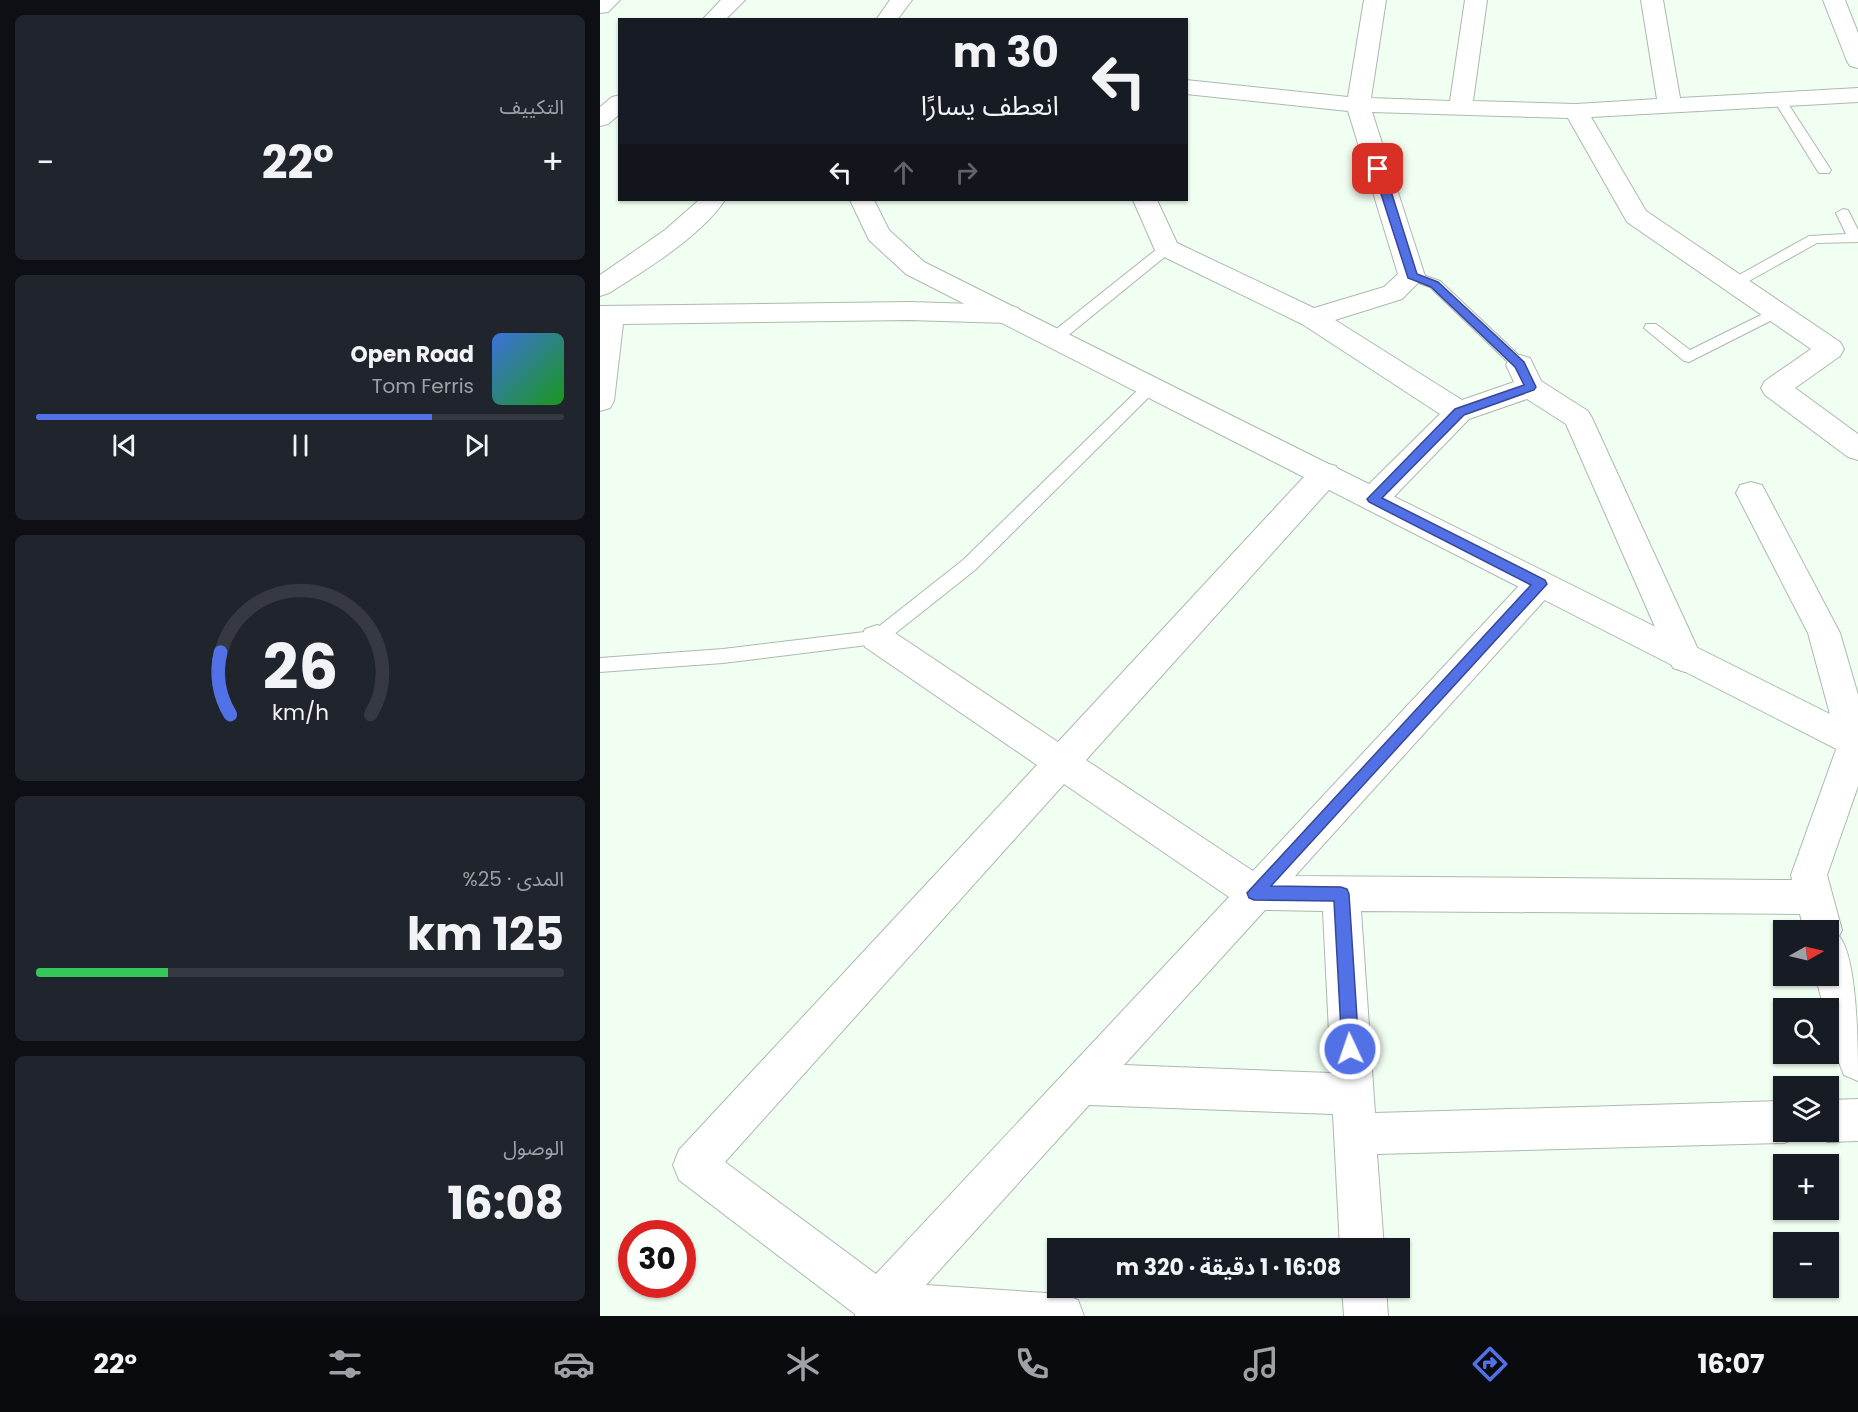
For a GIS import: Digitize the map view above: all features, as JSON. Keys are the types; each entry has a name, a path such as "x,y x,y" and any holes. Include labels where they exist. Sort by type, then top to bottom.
{"street":[{"path":"600,7 609,0"},
{"path":"714,18 734,0"},
{"path":"888,18 901,0"},
{"path":"1312,318 1393,293 1412,276 1358,105 1375,0"},
{"path":"1460,108 1476,0"},
{"path":"1652,0 1670,106"},
{"path":"1834,0 1858,61"},
{"path":"1188,87 1358,105 1576,111 1858,94"},
{"path":"600,119 618,104"},
{"path":"1576,111 1636,216 1830,349 1775,388 1858,448"},
{"path":"600,287 636,264 696,219 712,201"},
{"path":"862,201 878,234 915,268 1856,745"},
{"path":"1145,201 1167,248 1312,318 1460,412"},
{"path":"600,401 605,315 909,310 1008,314"},
{"path":"1373,499 1460,412 1525,376 1578,418 1685,658"},
{"path":"1062,1316 878,1310 694,1165 1325,474"},
{"path":"877,638 1254,893 1341,894 1819,913 1809,875 1856,745 1824,633 1751,493"},
{"path":"878,1310 1254,893 1540,584"},
{"path":"1341,894 1361,1238"},
{"path":"1838,986 1858,1061"},
{"path":"1080,1084 1353,1094"},
{"path":"1839,1121 1858,1120"},
{"path":"1355,1134 1773,1122"},
{"path":"1365,1298 1366,1316"}],"lane":[{"path":"1779,99 1824,170"},
{"path":"1735,284 1814,239 1855,238 1843,213"},
{"path":"1055,338 1167,248"},
{"path":"1412,276 1435,284 1525,376"},
{"path":"1651,328 1689,357 1777,312"},
{"path":"600,665 723,656 877,638 969,565 1151,386"}],"route":[{"path":"1350,1049 1341,894 1254,893 1540,584 1373,499 1460,412 1530,387 1520,365 1435,284 1412,276 1378,169"}]}
